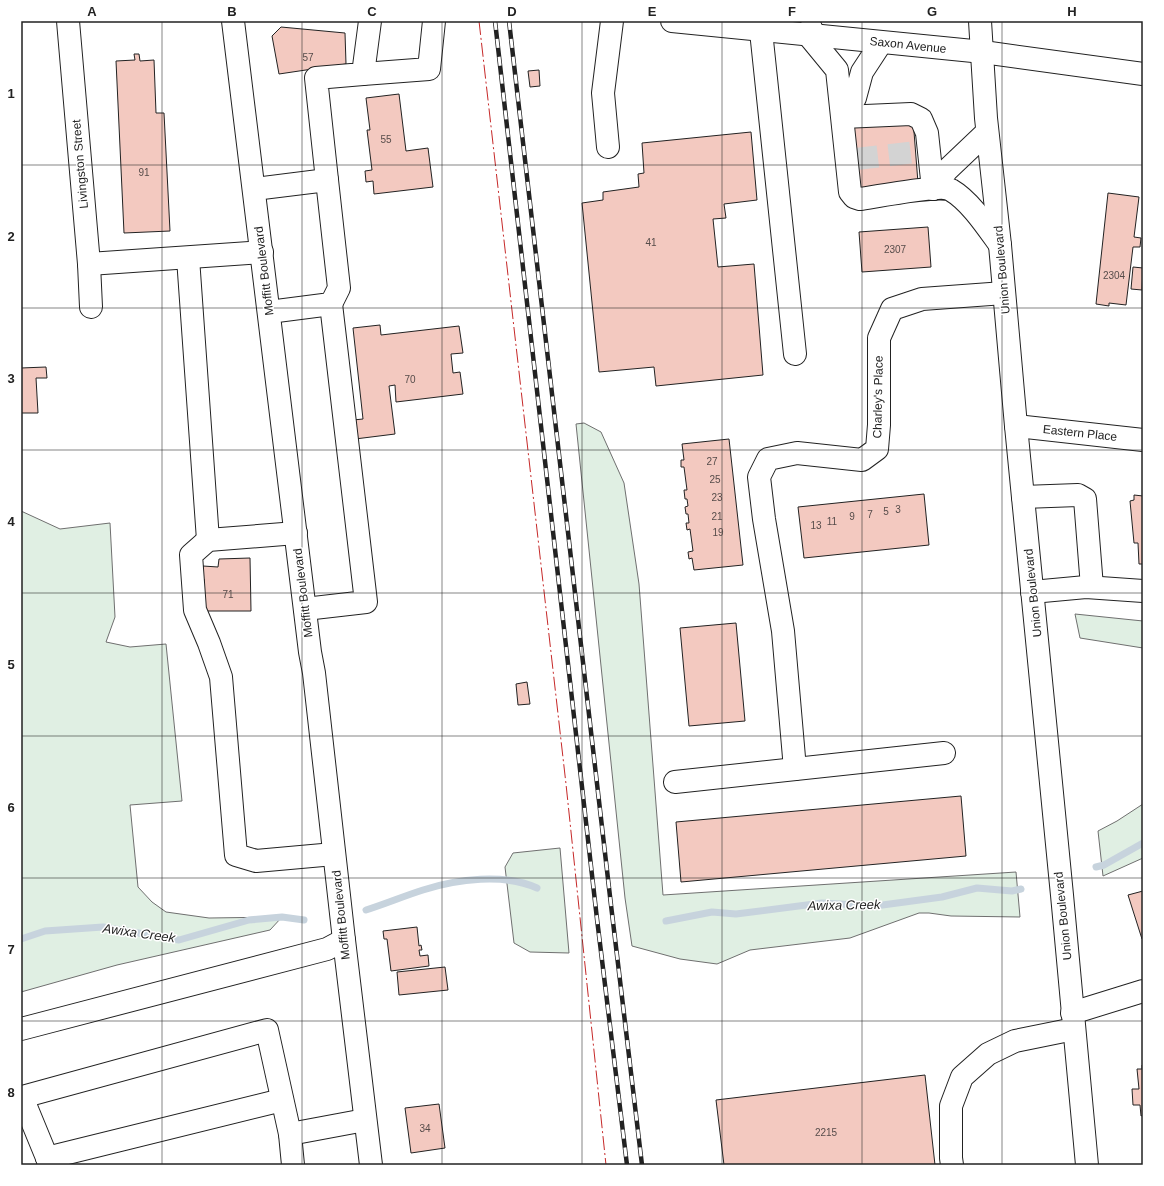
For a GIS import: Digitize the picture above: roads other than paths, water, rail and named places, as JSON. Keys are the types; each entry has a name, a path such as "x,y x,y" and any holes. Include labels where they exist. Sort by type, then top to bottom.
{"street":[{"name":"Livingston Street","path":"68,21 89,264 91,307"},
{"name":"Moffitt Boulevard","path":"233,21 314,673 371,1165"},
{"path":"363,74 370,21"},
{"path":"305,609 366,602 331,304 339,288 316,78 429,69 434,21"},
{"path":"608,147 603,93 612,21"},
{"name":"Saxon Avenue","path":"677,21 761,31 810,28 881,43 983,52 1143,74"},
{"name":"Union Boulevard","path":"980,21 987,132 1000,245 1087,1165"},
{"path":"810,28 837,70 843,117 852,159 850,192 860,199 933,189 950,189 963,199 1000,245"},
{"path":"761,31 795,354"},
{"path":"843,117 855,98 862,72 881,43"},
{"path":"843,117 911,114 921,119 927,133 923,152 933,189"},
{"path":"933,189 947,170 987,132"},
{"path":"254,189 327,180"},
{"path":"89,264 262,252"},
{"path":"188,258 208,540"},
{"name":"Charley's Place","path":"794,769 783,631 764,519 759,477 768,459 797,453 862,460 877,449 879,425 879,338 892,309 922,299 1004,292"},
{"path":"269,312 331,304"},
{"name":"Eastern Place","path":"1016,426 1143,440"},
{"path":"1023,497 1078,495 1085,499 1092,588"},
{"path":"296,533 208,540 191,555 195,610 221,677 236,855 256,861 334,854"},
{"path":"1032,592 1092,588 1143,591"},
{"path":"675,782 944,753"},
{"path":"21,1029 327,949 344,940"},
{"path":"952,1165 951,1106 962,1077 988,1054 1015,1041 1073,1021 1143,991"},
{"path":"282,1100 48,1162 22,1097 267,1030 290,1134 293,1165"},
{"path":"290,1134 366,1120"}],"waterway":[{"name":"Awixa Creek","path":"1096,867 1104,865 1143,843"},
{"name":"Awixa Creek","path":"366,910 436,886 480,879 510,880 537,888"},
{"name":"Awixa Creek","path":"666,921 712,912 736,914 822,903 875,906 942,897 977,888 1012,891 1021,889"},
{"name":"Awixa Creek","path":"21,939 45,931 103,927 179,940 249,920 282,917 304,920"}],"tunnel":[{"path":"856,159 916,152"}],"railway":[{"path":"495,21 597,919 627,1165"},
{"path":"509,21 642,1165"}]}
